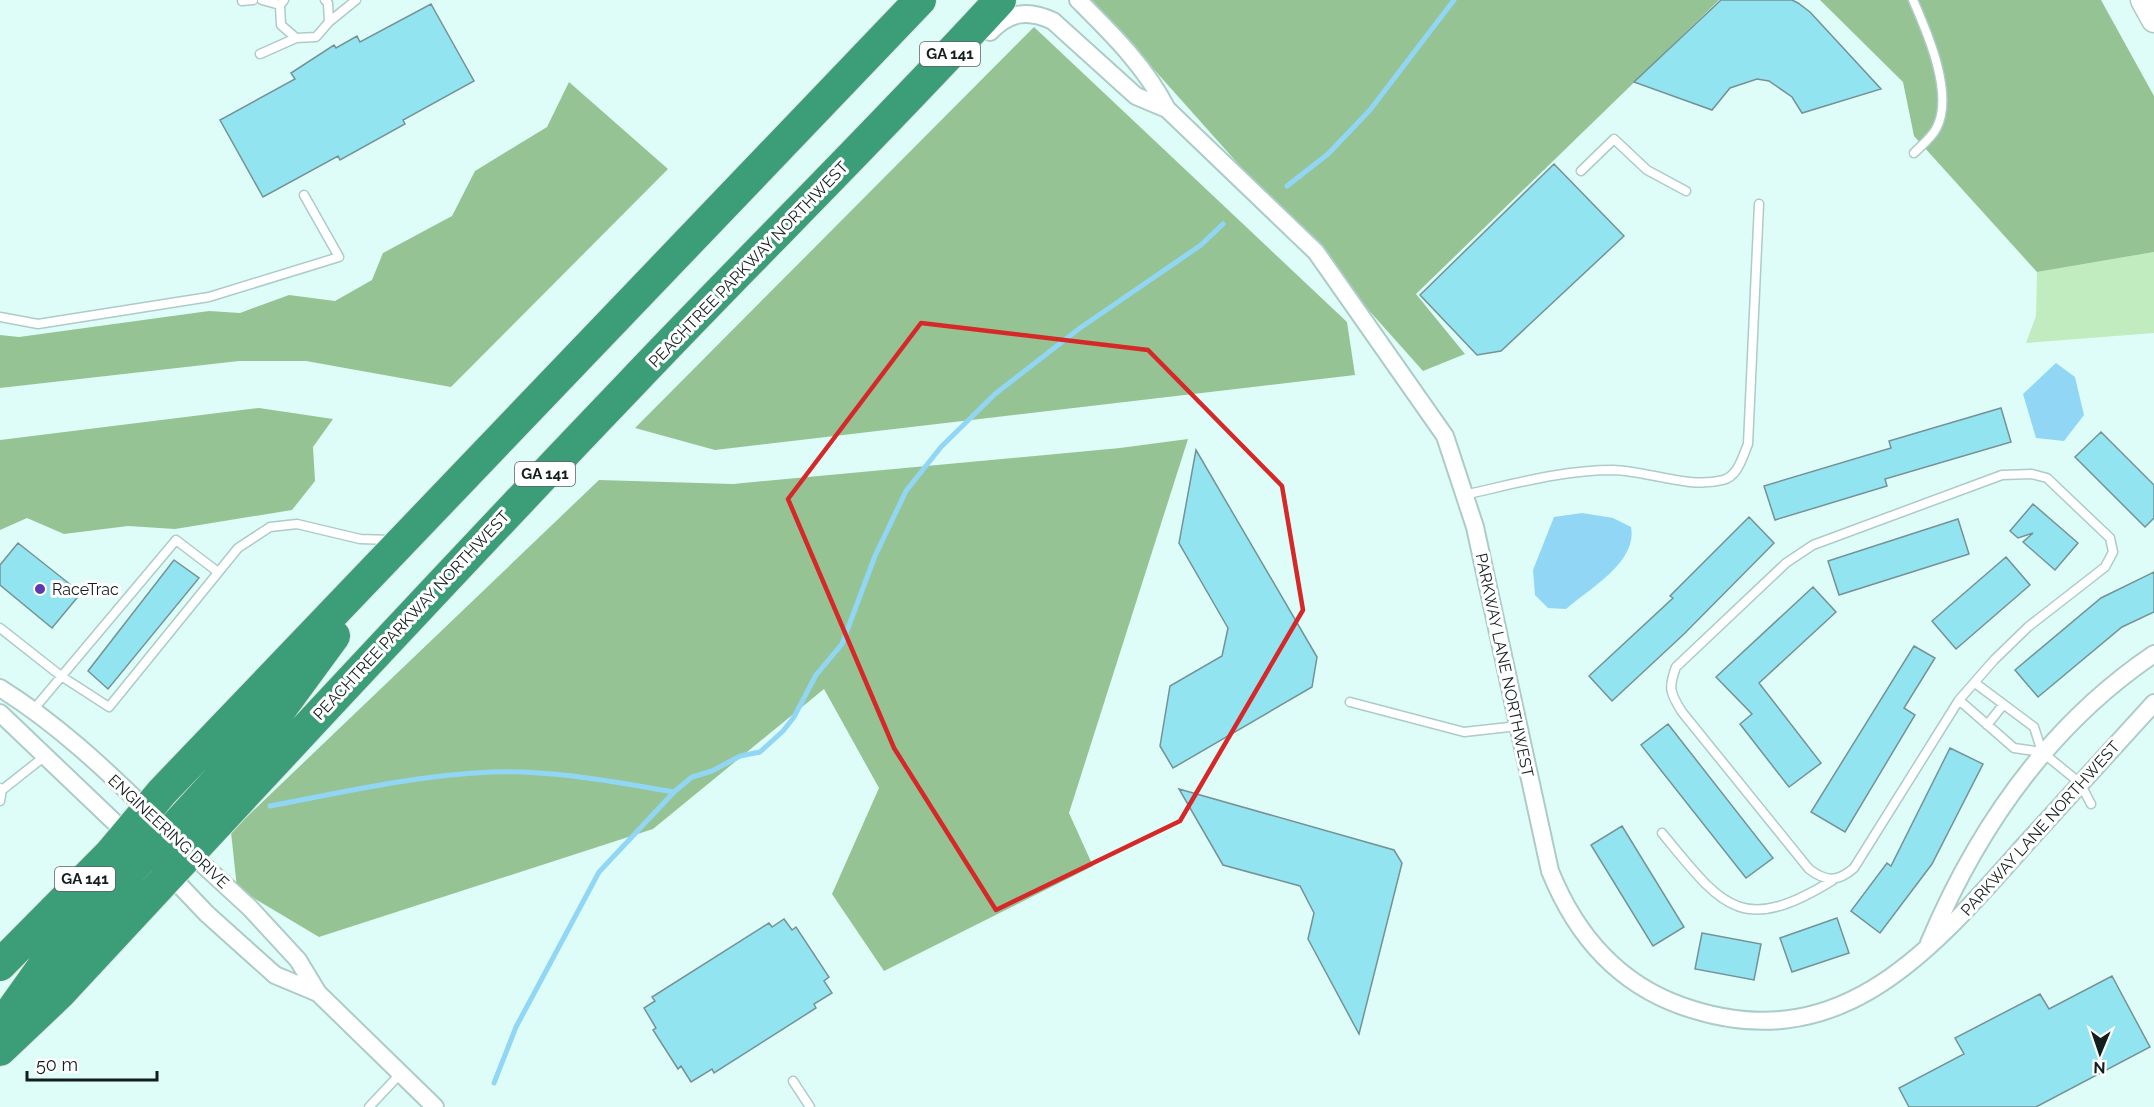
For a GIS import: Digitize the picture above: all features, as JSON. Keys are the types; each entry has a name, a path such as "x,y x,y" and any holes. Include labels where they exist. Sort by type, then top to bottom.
{"highway":[{"name":"PEACHTREE PARKWAY NORTHWEST","path":"0,1050 58,994 158,843 349,599 401,541 920,0"},
{"name":"PEACHTREE PARKWAY NORTHWEST","path":"0,965 158,843 397,629 624,390 900,109 1000,0"},
{"path":"0,1027 47,961 158,843"}],"street":[{"name":"PARKWAY LANE NORTHWEST","path":"1078,0 1137,60 1154,83 1167,109 1316,252 1445,436 1474,527 1550,871 1560,895 1587,939 1620,971 1647,990 1695,1011 1764,1020 1799,1017 1849,1003 1872,991 1925,952 1970,906 2154,703"},
{"path":"2143,0 2154,20"},
{"name":"PARKWAY LANE NORTHWEST","path":"900,109 928,91 950,72 1002,19 1016,14 1029,13 1053,21 1136,96 1167,109"},
{"name":"PARKWAY LANE NORTHWEST","path":"1925,952 1945,904 2007,797 2042,752 2079,713 2119,677 2154,654"},
{"name":"ENGINEERING DRIVE","path":"0,688 34,709 158,843 207,914 276,975 318,993"},
{"name":"ENGINEERING DRIVE","path":"0,712 45,756 158,843 250,908 298,960 318,993 435,1107"}],"lane":[{"path":"242,1 253,0"},
{"path":"262,0 282,3 281,25 296,38"},
{"path":"325,0 328,3 329,22"},
{"path":"260,54 296,38 315,37 356,0"},
{"path":"1913,0 1932,44 1943,93 1936,128 1914,153"},
{"path":"1581,171 1614,139 1647,170 1686,191"},
{"path":"0,317 38,324 209,297 339,257 304,195"},
{"path":"1464,495 1570,472 1634,471 1711,482 1726,480 1737,470 1748,444 1759,204"},
{"path":"1662,833 1709,890 1748,910 1760,911 1801,900 1833,880 1844,877 1854,868 1959,700 1994,660 2028,627 2105,567 2113,552 2110,538 2100,526 2047,478 2032,474 2002,475 1813,545 1786,563 1676,667 1670,682 1672,697 1682,711 1809,869 1821,878 1833,880"},
{"path":"0,628 62,676 109,707 238,548 270,527 297,524 360,539 401,541"},
{"path":"34,709 176,540 218,572"},
{"path":"1975,683 2034,727 2042,752"},
{"path":"1959,700 2014,748 2042,752 2080,783 2091,804"},
{"path":"1350,702 1464,732 1518,726"},
{"path":"1987,725 2003,705"},
{"path":"0,801 1,789 45,756"},
{"path":"369,1107 401,1073"},
{"path":"793,1081 810,1107"}],"highlighted area":[{"path":"921,323 1148,350 1282,486 1303,610 1180,821 996,910 894,748 788,499"}],"green space":[{"path":"1092,0 1719,0 1416,294 1465,354 1423,371"},
{"path":"1820,0 2101,0 2154,96 2154,252 2037,272 1914,136 1903,82"},
{"path":"1034,27 1347,322 1355,375 715,450 635,428"},
{"path":"569,82 668,169 451,387 306,361 239,361 0,388 0,335 19,337 209,311 240,313 289,295 335,301 372,280 383,253 452,216 475,171 547,127"},
{"path":"2154,252 2154,333 2026,343 2036,316 2037,272"},
{"path":"259,408 333,419 313,447 315,481 292,510 175,529 128,526 64,534 27,518 0,530 0,440"},
{"path":"1188,439 1069,813 1093,866 884,971 832,894 879,788 824,689 653,829 319,937 237,888 231,832 599,480 733,484 1120,448"}],"water":[{"path":"2056,363 2075,377 2084,415 2064,441 2036,438 2023,394"},
{"path":"1582,513 1613,518 1631,527 1631,540 1627,552 1610,574 1566,609 1548,608 1535,595 1533,570 1554,517"}],"building":[{"path":"1721,0 1792,0 1798,3 1810,12 1881,89 1802,113 1792,97 1769,81 1757,79 1730,88 1712,110 1634,82"},
{"path":"431,4 474,81 403,120 405,124 340,160 338,156 263,197 220,120 295,79 291,73 334,45 336,48 357,36 360,42"},
{"path":"1554,164 1624,236 1501,351 1477,355 1420,295"},
{"path":"2001,408 2011,442 1885,479 1887,486 1775,520 1764,486 1891,448 1889,441"},
{"path":"2101,432 2154,485 2154,518 2145,527 2075,457"},
{"path":"1196,450 1317,657 1312,687 1173,768 1160,746 1170,686 1222,656 1228,628 1179,543"},
{"path":"2033,504 2078,543 2055,570 2023,542 2033,533 2018,538 2010,531"},
{"path":"1749,517 1774,543 1684,634 1612,701 1589,676 1673,598 1670,596"},
{"path":"1958,519 1969,554 1839,595 1828,561"},
{"name":"RaceTrac","path":"18,543 81,593 52,628 0,585 0,565"},
{"path":"2006,557 2030,585 1956,649 1932,621"},
{"name":"RaceTrac","path":"174,560 199,578 108,689 88,671"},
{"path":"2154,572 2154,612 2122,627 2038,697 2015,670 2101,598"},
{"path":"1813,587 1836,612 1759,683 1821,763 1789,787 1740,724 1752,714 1716,677"},
{"path":"1914,646 1935,658 1904,708 1915,715 1845,832 1811,812"},
{"path":"1668,724 1773,858 1746,878 1641,745"},
{"path":"1950,748 1983,764 1932,864 1880,933 1851,911 1887,863 1891,866"},
{"path":"1179,789 1394,850 1402,863 1359,1034 1308,939 1314,913 1300,886 1223,865"},
{"path":"1622,826 1684,927 1653,946 1591,845"},
{"path":"1837,918 1849,953 1792,972 1780,938"},
{"path":"784,919 792,930 796,927 829,977 824,981 832,993 814,1004 816,1008 714,1073 712,1069 691,1082 681,1066 678,1069 653,1030 656,1028 644,1008 655,1001 652,997 769,923 772,927"},
{"path":"1702,933 1761,944 1754,980 1695,969"},
{"path":"2112,976 2150,1047 2036,1107 1909,1107 1899,1088 1964,1054 1955,1038 2040,994 2049,1009"}],"waterway":[{"path":"1287,186 1328,154 1370,110 1454,0"},
{"path":"494,1083 516,1027 599,872 674,792 692,777 712,771 740,756 760,752 783,731 794,717 816,675 842,644 875,556 906,491 941,447 995,394 1080,328 1201,245 1223,224"},
{"path":"270,806 408,780 492,772 561,775 674,792"}],"place":[{"name":"RaceTrac","path":"40,589"}]}
